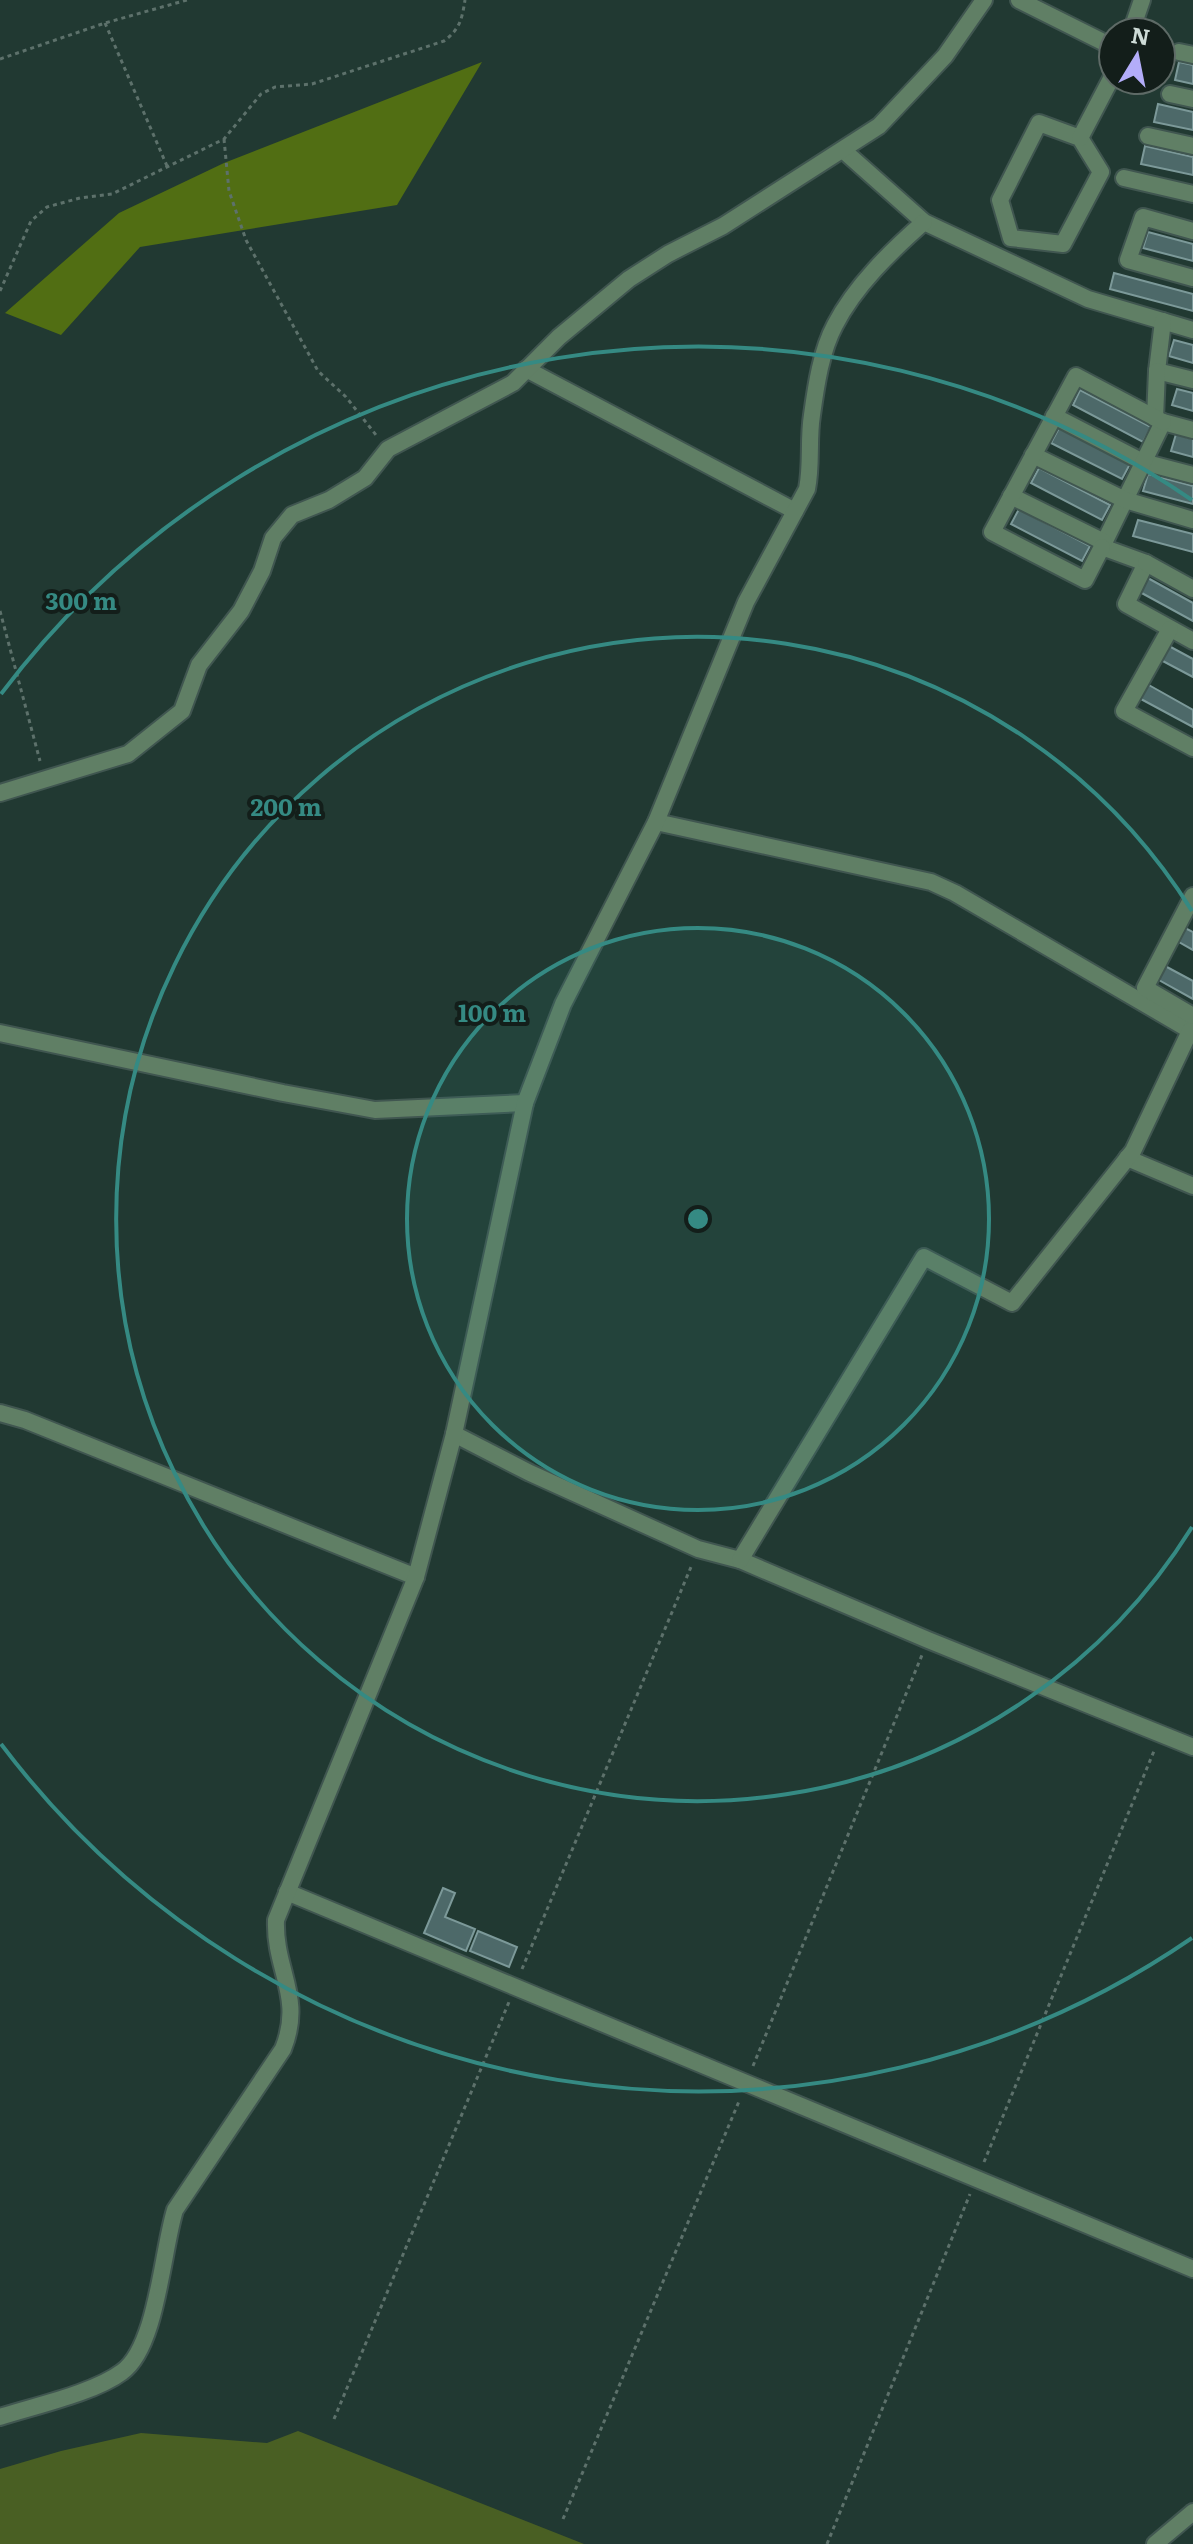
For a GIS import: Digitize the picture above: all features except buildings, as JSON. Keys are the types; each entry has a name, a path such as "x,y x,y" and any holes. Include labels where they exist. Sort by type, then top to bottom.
{"street":[{"path":"0,793 128,754 182,711 199,665 241,611 262,571 273,538 292,515 329,500 365,478 388,449 513,383 559,337 629,279 668,254 723,226 879,126 945,56 984,0"},
{"path":"1019,0 1097,39"},
{"path":"1080,138 1102,96"},
{"path":"1039,123 1080,138 1101,172 1063,244 1011,238 1000,200 1039,123"},
{"path":"1148,136 1193,146"},
{"path":"844,151 924,222 1088,299 1193,330"},
{"path":"1124,178 1193,194"},
{"path":"1193,231 1143,217 1128,260 1193,278"},
{"path":"0,2417 97,2386 123,2372 140,2350 151,2322 175,2210 283,2049 292,2019 276,1936 276,1920 416,1577 454,1434 525,1103 563,1004 656,822 746,602 807,489 811,468 811,417 819,373 833,327 853,296 924,222"},
{"path":"1163,321 1157,371 1159,420 1143,462 1085,580 992,532 1076,376 1159,420 1193,430"},
{"path":"526,369 795,511"},
{"path":"1157,371 1193,380"},
{"path":"1054,416 1143,462 1193,475"},
{"path":"1033,455 1125,500 1193,520"},
{"path":"1011,496 1193,589"},
{"path":"1146,563 1193,576"},
{"path":"1146,563 1126,604 1193,641"},
{"path":"1170,629 1124,711 1193,748"},
{"path":"656,822 931,882 1192,1027"},
{"path":"1192,1027 1145,988 1188,917 1193,896"},
{"path":"740,1560 924,1257 1012,1303 1133,1151 1192,1027"},
{"path":"0,1033 375,1110 525,1103"},
{"path":"1127,1158 1193,1186"},
{"path":"0,1413 25,1420 416,1577"},
{"path":"454,1434 530,1473 698,1549 740,1560 1193,1747"},
{"path":"287,1892 1193,2269"},
{"path":"1155,2544 1193,2512"}],"path":[{"path":"0,59 105,23 187,0"},
{"path":"0,291 31,221 47,207 112,194 224,139 261,94 275,87 312,84 444,41 462,21 465,0"},
{"path":"105,23 167,166"},
{"path":"224,139 229,191 246,240 318,371 346,397 388,449"},
{"path":"0,611 45,779"},
{"path":"827,2544 1162,1733"}],"green space":[{"path":"482,62 397,205 140,247 61,335 5,313 119,213 224,163"},
{"path":"298,2431 584,2544 0,2544 0,2469 141,2433 267,2443"}]}
